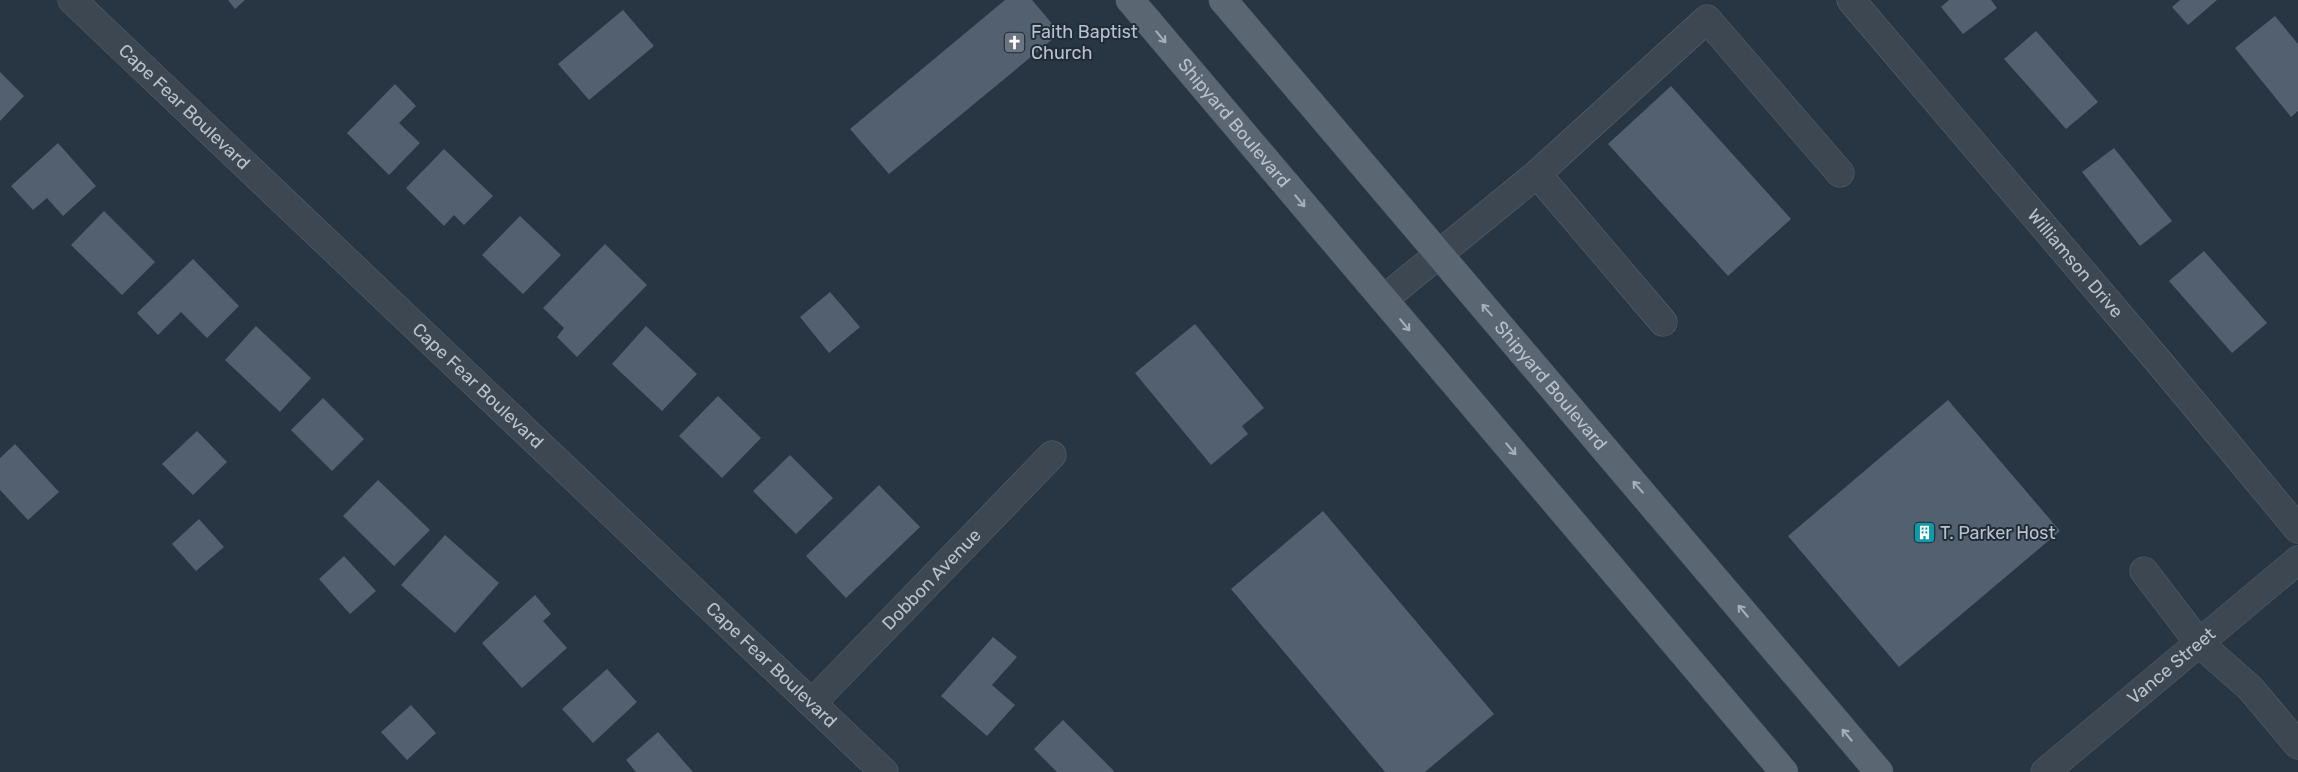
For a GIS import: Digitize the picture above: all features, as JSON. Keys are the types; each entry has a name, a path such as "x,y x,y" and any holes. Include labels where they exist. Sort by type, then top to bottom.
{"main road":[{"name":"Shipyard Boulevard","path":"1130,0 1784,772"},
{"name":"Shipyard Boulevard","path":"1223,0 1879,772"}],"street":[{"name":"Cape Fear Boulevard","path":"72,0 884,772"},
{"name":"Williamson Drive","path":"1851,0 2159,362 2298,529"},
{"path":"1384,299 1536,174 1707,19 1840,173"},
{"path":"1536,174 1664,322"},
{"name":"Dobbon Avenue","path":"812,703 1052,455"},
{"name":"Vance Street","path":"2045,772 2298,560"},
{"path":"2144,571 2199,642 2250,688 2298,745"}],"building":[{"path":"228,0 245,0 235,9"},
{"path":"1005,0 1032,0 1060,33 889,174 850,129"},
{"path":"1949,0 1991,0 1997,8 1963,34 1941,7"},
{"path":"2180,0 2217,0 2188,25 2172,7"},
{"path":"623,10 654,46 589,100 558,64"},
{"path":"2275,16 2298,44 2298,111 2291,117 2235,48"},
{"path":"2036,31 2098,102 2066,129 2004,59"},
{"path":"0,72 24,96 0,121"},
{"path":"395,84 416,106 399,123 420,143 389,175 347,133"},
{"path":"1671,86 1791,219 1728,276 1608,144"},
{"path":"58,143 96,186 63,216 47,198 33,210 11,186"},
{"path":"2114,148 2172,221 2140,246 2082,172"},
{"path":"444,149 493,196 464,225 454,215 444,226 406,188"},
{"path":"104,211 155,262 122,295 71,245"},
{"path":"520,216 561,255 523,294 482,255"},
{"path":"605,244 647,285 577,357 557,337 564,328 543,308"},
{"path":"2204,251 2267,323 2232,353 2169,281"},
{"path":"193,259 239,306 207,338 181,312 158,335 137,313"},
{"path":"830,292 860,327 829,353 800,317"},
{"path":"1195,324 1264,408 1242,426 1248,434 1211,465 1135,373"},
{"path":"256,326 311,378 280,412 225,360"},
{"path":"646,326 697,374 662,411 612,364"},
{"path":"718,396 761,438 722,478 679,436"},
{"path":"323,398 364,439 332,471 291,430"},
{"name":"T. Parker Host","path":"1948,400 2060,531 1899,667 1788,536"},
{"path":"197,431 227,462 193,495 162,464"},
{"path":"15,444 59,492 28,520 0,490 0,458"},
{"path":"790,455 833,498 796,534 753,491"},
{"path":"378,480 430,530 394,566 343,516"},
{"path":"879,485 920,527 846,598 806,556"},
{"path":"1323,511 1494,714 1425,772 1385,772 1231,589"},
{"path":"199,519 224,547 196,571 172,544"},
{"path":"445,535 499,583 455,633 401,585"},
{"path":"344,556 376,591 350,614 319,579"},
{"path":"535,595 551,614 543,621 567,648 522,688 482,643"},
{"path":"993,637 1017,657 992,685 1015,705 987,736 941,696"},
{"path":"607,669 637,702 593,743 562,709"},
{"path":"411,705 436,733 407,760 381,732"},
{"path":"1063,720 1113,772 1057,772 1034,749"},
{"path":"658,732 693,772 636,772 626,760"}],"place":[{"name":"Faith Baptist Church","path":"1015,42"},
{"name":"T. Parker Host","path":"1924,533"}]}
